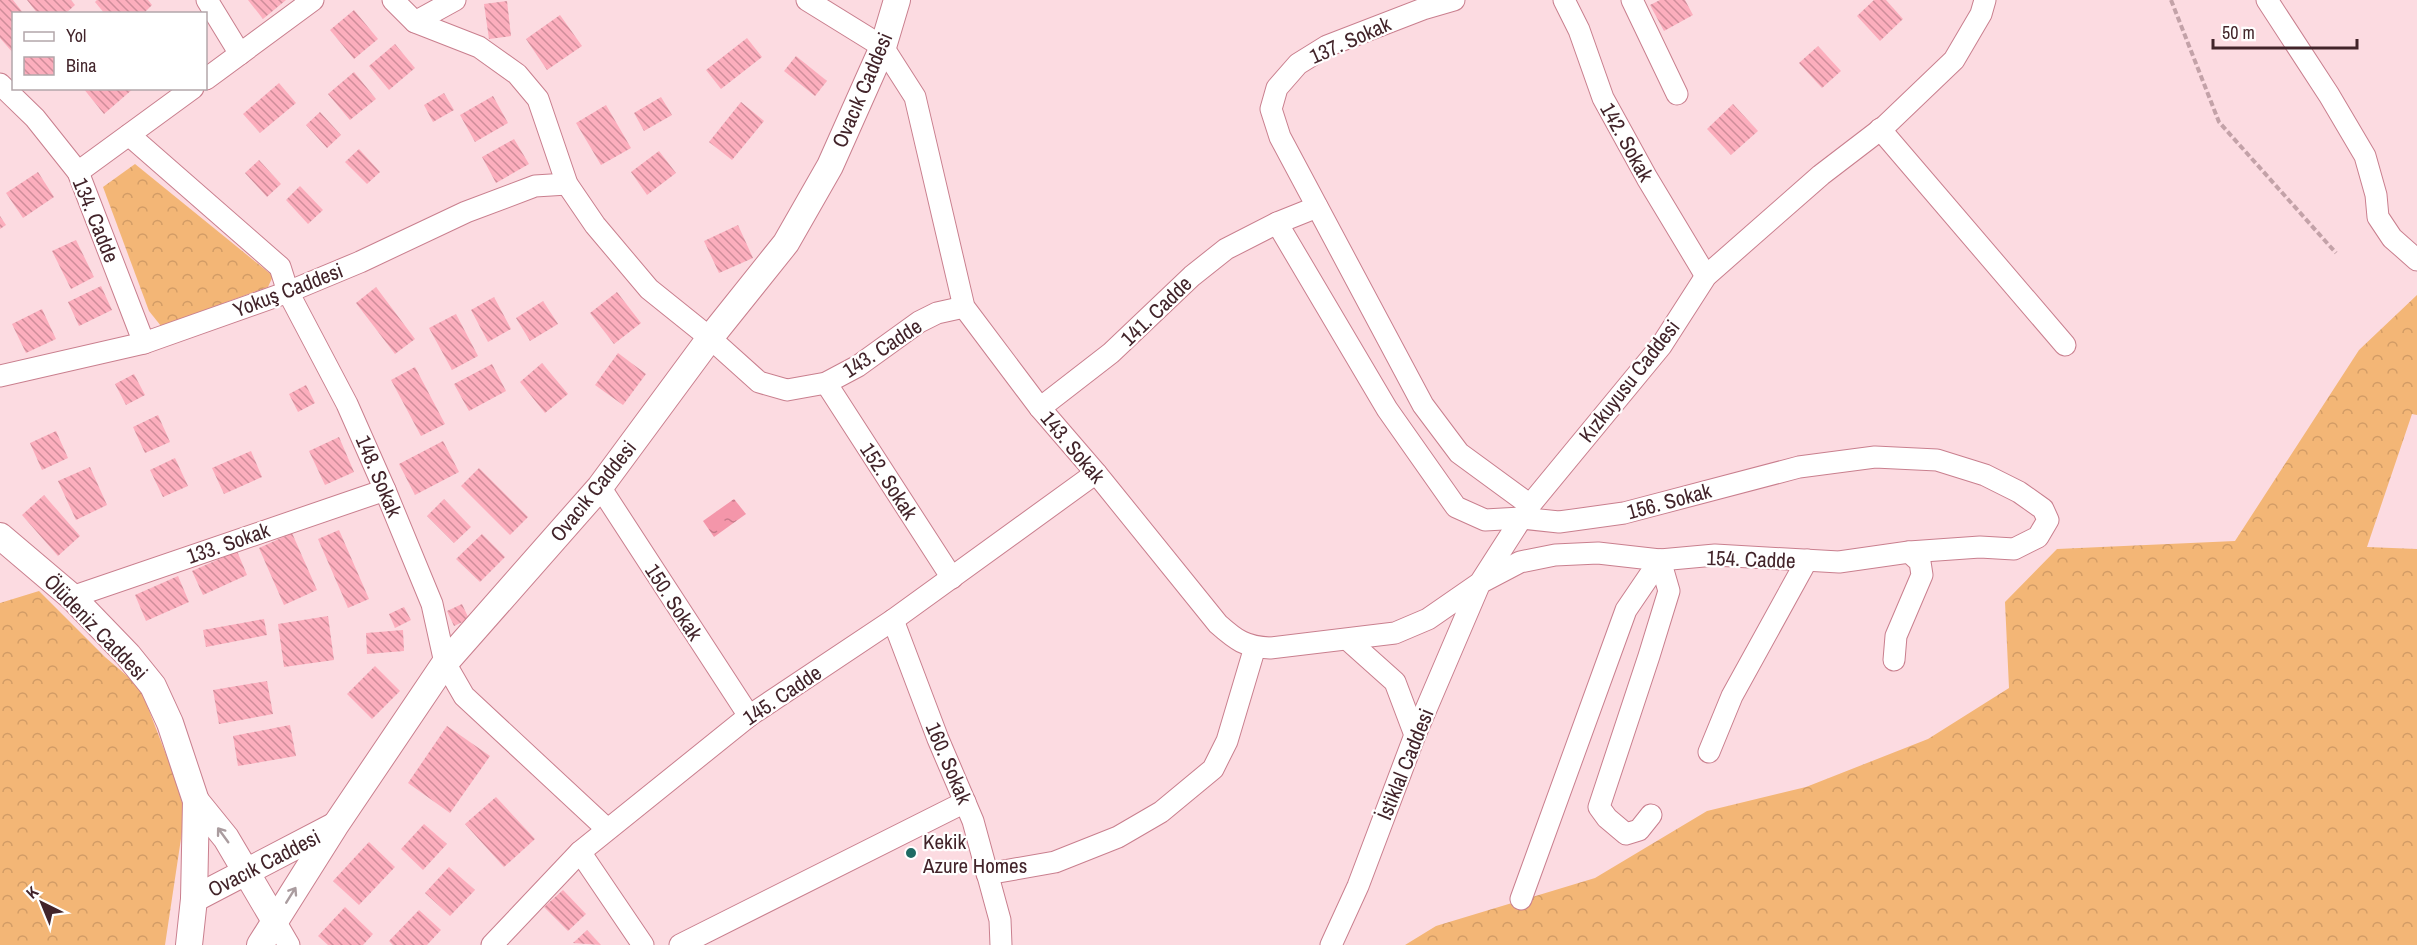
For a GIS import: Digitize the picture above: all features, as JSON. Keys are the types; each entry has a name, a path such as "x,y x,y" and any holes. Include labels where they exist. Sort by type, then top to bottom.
{"main road":[{"name":"Ovacık Caddesi","path":"194,899 335,826 445,663 600,488 710,338 786,243 830,166 883,47 897,0"},
{"name":"Ölüdeniz Caddesi","path":"0,536 72,597 128,655 153,686 170,723 196,801 194,899 189,945"},
{"path":"196,801 226,838 275,921"},
{"path":"260,945 335,826"}],"street":[{"path":"207,0 240,54"},
{"path":"207,78 313,0"},
{"path":"393,0 415,22 456,0"},
{"path":"807,0 883,47"},
{"name":"137. Sokak","path":"1454,0 1423,9 1327,46 1298,64 1277,88 1271,109 1280,137 1423,405 1459,453 1525,512"},
{"name":"142. Sokak","path":"1564,0 1578,30 1603,98 1706,276"},
{"path":"1632,0 1677,94"},
{"name":"Kızkuyusu Caddesi","path":"1255,647 1270,648 1395,633 1428,619 1480,583 1525,512 1661,346 1706,276 1821,175 1880,129 1954,60 1981,14 1985,0"},
{"path":"2267,0 2329,95 2365,156 2376,195 2378,217 2392,238 2417,260"},
{"name":"143. Cadde","path":"415,22 479,47 517,74 538,99 567,184 595,225 649,289 710,338 759,382 786,390 826,383 858,366 919,321 937,313 964,307"},
{"name":"143. Sokak","path":"883,47 915,97 964,307 1040,408 1096,473 1218,624 1238,641 1255,647"},
{"name":"134. Cadde","path":"0,84 35,118 78,172 144,344"},
{"path":"78,172 190,90"},
{"path":"1880,129 2065,345"},
{"name":"148. Sokak","path":"129,135 280,267 288,292 347,404 385,490 432,604 445,663 464,696 607,829"},
{"name":"Yokuş Caddesi","path":"0,376 144,344 288,292 360,262 466,212 535,186 567,184"},
{"name":"141. Cadde","path":"1040,408 1111,353 1192,276 1226,249 1277,223 1317,207"},
{"name":"156. Sokak","path":"1277,223 1386,409 1456,507 1485,520 1525,512 1559,522 1624,513 1799,467 1875,457 1936,460 1985,475 2019,492 2043,509 2048,520 2038,537 2014,549 1980,547 1909,552"},
{"name":"152. Sokak","path":"826,383 952,578"},
{"name":"145. Cadde","path":"492,945 580,852 749,716 893,620 1096,473"},
{"name":"150. Sokak","path":"600,488 749,716"},
{"name":"133. Sokak","path":"72,597 385,490"},
{"path":"1894,660 1896,636 1922,575 1920,562 1909,552"},
{"name":"154. Cadde","path":"1480,583 1520,562 1555,555 1598,553 1660,560 1715,555 1839,562 1889,553 1909,552"},
{"path":"1651,815 1639,830 1626,834 1607,818 1599,807 1669,591 1660,560"},
{"path":"1521,898 1626,610 1660,560"},
{"path":"1709,752 1732,696 1807,560"},
{"name":"İstiklal Caddesi","path":"1331,945 1358,886 1415,735 1480,583"},
{"name":"160. Sokak","path":"893,620 938,739 974,822 1000,920 1001,945"},
{"path":"1348,640 1395,682 1415,735"},
{"path":"987,874 1055,862 1118,837 1161,812 1213,769 1227,741 1255,647"},
{"path":"680,945 965,802"},
{"path":"580,852 643,945"},
{"path":"275,921 289,945"}],"path":[{"path":"2171,0 2219,122 2336,253"}],"green space":[{"path":"135,164 273,276 268,287 161,326 149,311 103,187"},
{"path":"2417,295 2417,415 2412,414 2367,547 2417,549 2417,945 1405,945 1436,926 1595,878 1707,811 1806,787 1928,739 2009,688 2005,602 2057,549 2235,541 2359,350"},
{"path":"39,591 105,657 140,687 172,770 185,812 165,945 0,945 0,603"}],"water":[{"path":"734,499 746,514 714,537 703,521"}],"building":[{"path":"0,0 13,0 22,12 12,12 12,52 0,38"},
{"path":"27,0 71,0 75,5 67,12 36,12"},
{"path":"97,0 148,0 152,5 145,12 103,12 95,2"},
{"path":"248,0 286,0 263,19"},
{"path":"1660,0 1685,0 1693,15 1664,31 1650,5"},
{"path":"1874,0 1886,0 1903,19 1880,41 1857,16"},
{"path":"507,1 511,36 489,39 484,4"},
{"path":"354,10 378,39 354,59 330,30"},
{"path":"560,15 582,46 547,70 526,39"},
{"path":"747,38 762,57 721,89 706,70"},
{"path":"395,44 415,68 389,90 369,66"},
{"path":"1818,46 1841,71 1822,88 1799,63"},
{"path":"796,56 827,81 815,96 784,71"},
{"path":"354,72 376,99 350,120 328,94"},
{"path":"279,83 296,103 260,133 243,114"},
{"path":"85,90 132,90 104,114"},
{"path":"444,93 454,110 433,122 424,105"},
{"path":"493,96 508,123 475,142 460,115"},
{"path":"661,97 672,115 644,131 634,113"},
{"path":"741,102 764,121 732,160 709,142"},
{"path":"1733,104 1758,131 1731,155 1707,129"},
{"path":"606,105 631,148 601,165 576,123"},
{"path":"320,112 341,135 327,148 306,125"},
{"path":"514,139 529,164 496,183 482,157"},
{"path":"359,149 380,172 367,184 345,162"},
{"path":"659,151 676,173 647,195 631,172"},
{"path":"259,160 281,184 267,197 245,173"},
{"path":"38,172 54,197 23,218 6,193"},
{"path":"300,186 323,210 308,224 286,200"},
{"path":"0,216 6,225 0,229"},
{"path":"738,225 753,258 719,273 704,241"},
{"path":"76,240 94,277 71,289 52,251"},
{"path":"101,286 112,310 79,326 68,302"},
{"path":"376,287 415,339 395,354 356,303"},
{"path":"617,292 641,323 614,344 590,313"},
{"path":"494,297 511,329 488,342 471,310"},
{"path":"543,301 558,324 530,341 516,318"},
{"path":"42,309 56,339 26,353 12,324"},
{"path":"456,314 478,356 452,370 429,328"},
{"path":"618,353 646,374 623,405 595,385"},
{"path":"542,363 568,394 545,413 520,382"},
{"path":"492,364 506,391 469,411 454,384"},
{"path":"415,367 445,424 421,436 391,380"},
{"path":"134,374 145,395 126,405 115,384"},
{"path":"306,385 315,403 298,412 289,394"},
{"path":"158,415 170,442 145,453 133,427"},
{"path":"56,431 68,458 42,470 30,443"},
{"path":"339,437 354,472 325,485 309,451"},
{"path":"443,441 459,472 415,495 399,464"},
{"path":"251,451 262,477 224,494 212,468"},
{"path":"175,458 188,486 163,497 150,470"},
{"path":"90,467 107,505 76,520 58,481"},
{"path":"479,468 528,517 510,535 461,486"},
{"path":"44,495 80,536 58,556 22,515"},
{"path":"444,499 471,527 454,543 427,516"},
{"path":"339,530 369,599 348,608 318,539"},
{"path":"292,533 317,590 284,605 259,548"},
{"path":"482,534 505,557 480,582 456,559"},
{"path":"237,551 247,575 203,595 192,571"},
{"path":"178,576 189,602 146,621 135,595"},
{"path":"462,604 469,619 454,626 447,611"},
{"path":"404,607 411,620 395,628 389,614"},
{"path":"328,616 334,660 284,667 278,624"},
{"path":"264,619 267,635 206,647 203,630"},
{"path":"403,630 404,651 367,654 366,633"},
{"path":"375,666 400,691 372,719 347,694"},
{"path":"267,681 273,714 219,724 213,690"},
{"path":"290,725 296,756 238,766 233,736"},
{"path":"447,726 490,756 450,813 408,783"},
{"path":"496,797 535,839 504,867 465,824"},
{"path":"424,824 447,844 423,870 401,849"},
{"path":"369,842 395,867 359,905 333,881"},
{"path":"449,867 475,890 450,916 425,893"},
{"path":"563,890 586,914 568,931 544,907"},
{"path":"345,907 373,934 363,945 328,945 318,936"},
{"path":"419,910 441,930 427,945 393,945 389,941"},
{"path":"587,930 601,945 573,943"}],"place":[{"name":"Kekik Azure Homes","path":"911,853"}]}
